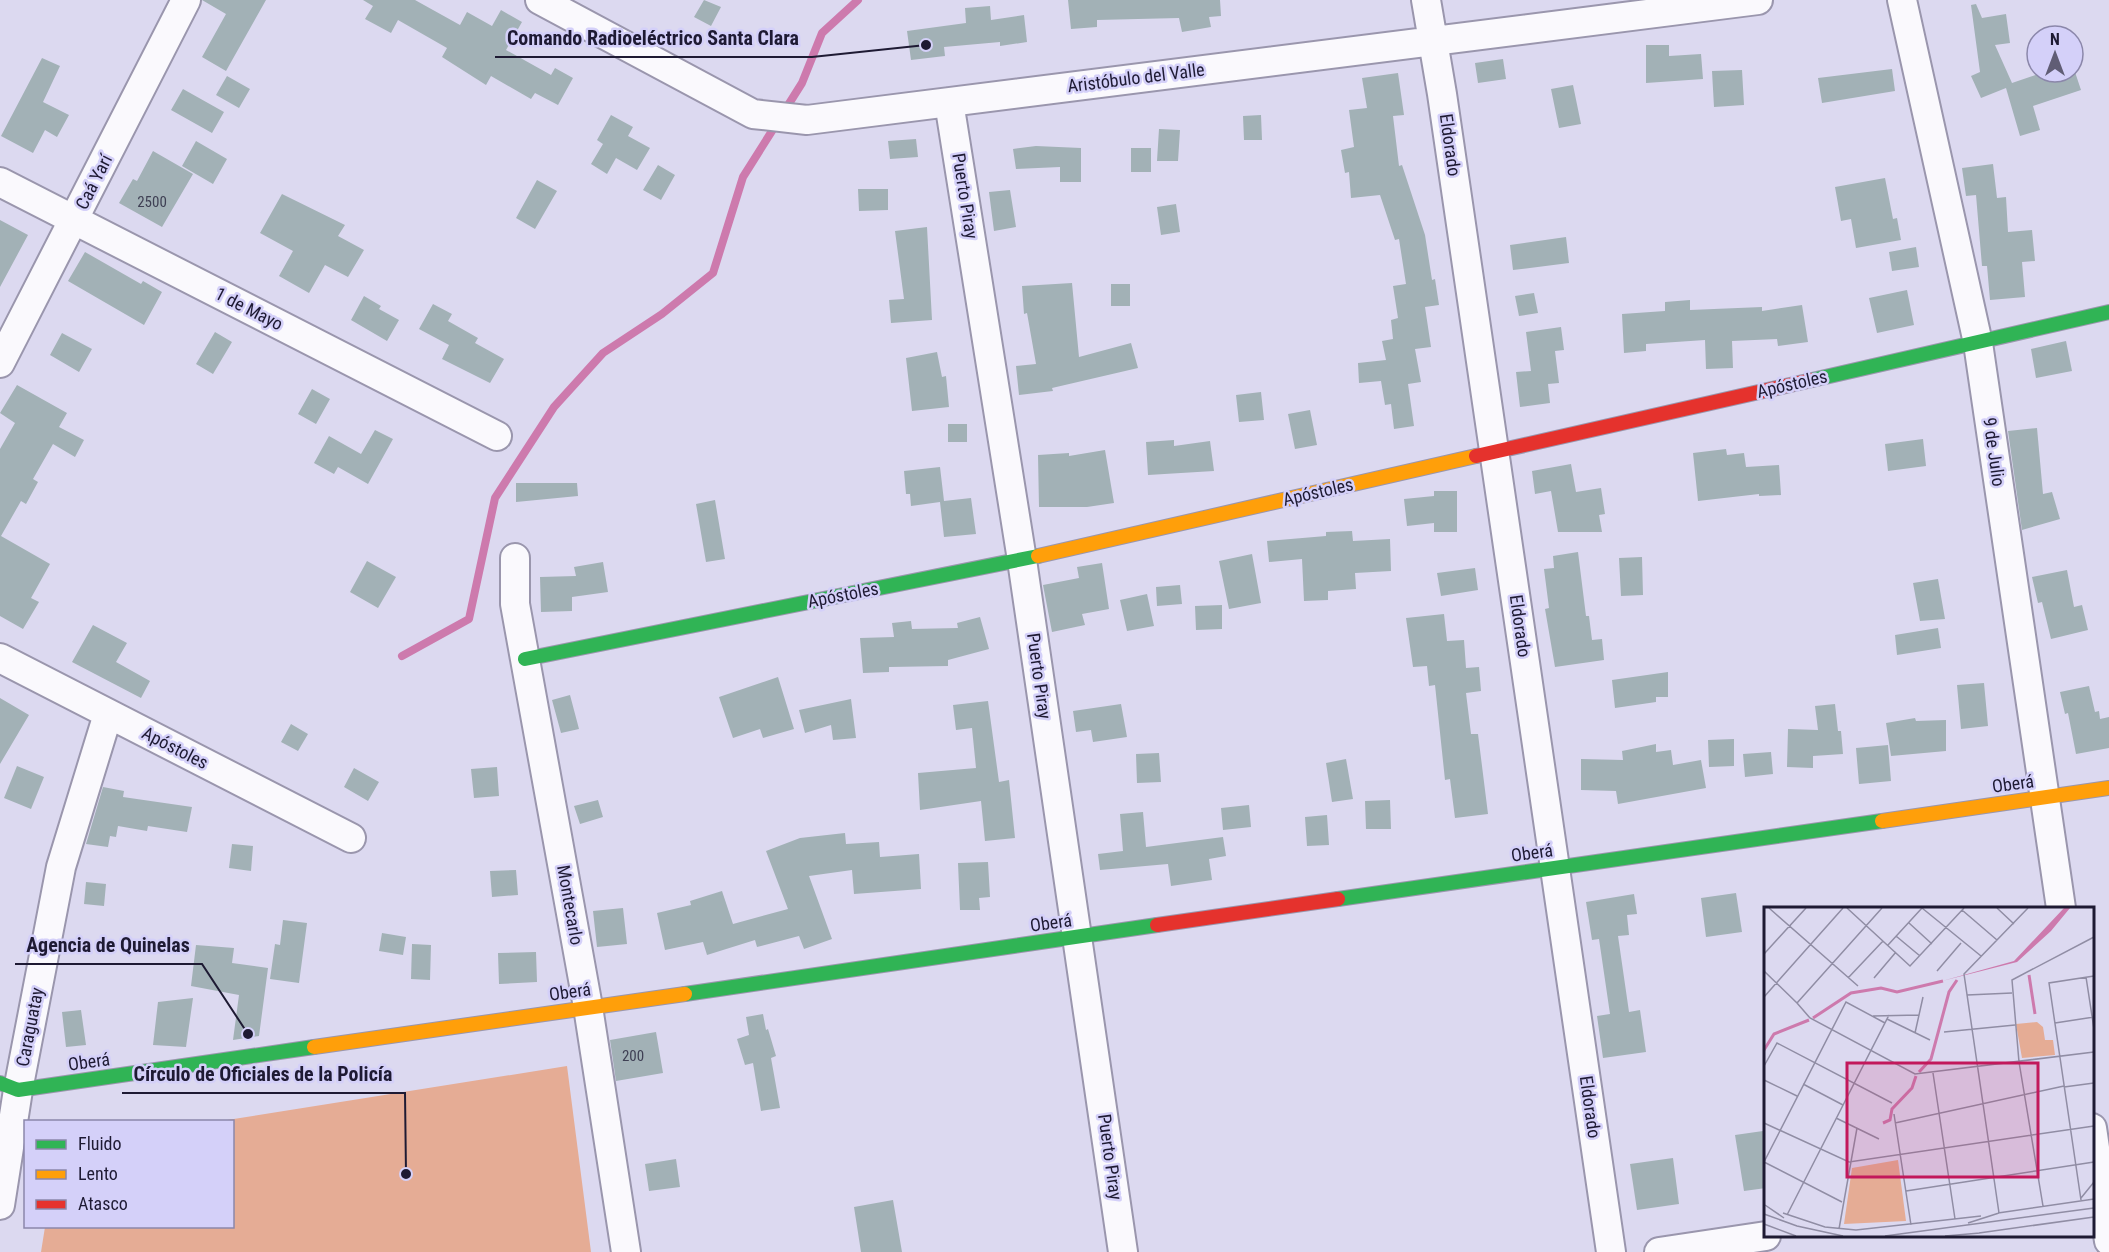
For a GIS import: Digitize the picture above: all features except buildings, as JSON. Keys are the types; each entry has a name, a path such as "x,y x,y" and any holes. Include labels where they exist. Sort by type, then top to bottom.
{"street":[{"name":"Caá Yarí","path":"0,363 186,0"},
{"name":"Aristóbulo del Valle","path":"540,0 753,114 807,120 1758,0"},
{"name":"Eldorado","path":"1426,0 1444,105 1611,1252"},
{"name":"9 de Julio","path":"1902,0 1978,343 2061,907"},
{"name":"Puerto Piray","path":"950,102 1022,560 1124,1252"},
{"name":"1 de Mayo","path":"0,182 497,436"},
{"name":"Apóstoles","path":"525,659 1022,560 2109,312"},
{"name":"Montecarlo","path":"515,558 515,604 588,1007 626,1252"},
{"name":"Apóstoles","path":"0,658 351,838"},
{"name":"Caraguatay","path":"0,1204 9,1086 61,867 108,714"},
{"name":"Oberá","path":"9,1086 588,1007 2109,788"},
{"path":"2094,1140 2109,1240"},
{"path":"1659,1252 1764,1236"}],"shaded area":[{"path":"567,1066 591,1252 41,1252 45,1228 234,1228 234,1120 227,1120"}],"waterway":[{"path":"785,110 802,83 822,33 858,0"},
{"path":"402,656 469,619 495,498 554,407 603,353 662,314 713,273 743,177 777,123"}],"traffic: fast":[{"path":"1812,380 2109,312"},
{"path":"525,659 1038,556"},
{"path":"1338,899 1882,821"},
{"path":"685,994 1157,925"},
{"path":"0,1083 18,1090 314,1047"}],"traffic: slow":[{"path":"1038,556 1476,456"},
{"path":"1882,821 2109,788"},
{"path":"314,1047 685,994"}],"traffic: jam":[{"path":"1476,456 1812,380"},
{"path":"1157,925 1338,899"}],"place":[{"name":"Comando Radioeléctrico Santa Clara","path":"926,45"},
{"name":"Agencia de Quinelas","path":"248,1034"},
{"name":"Círculo de Oficiales de la Policía","path":"406,1174"}]}
